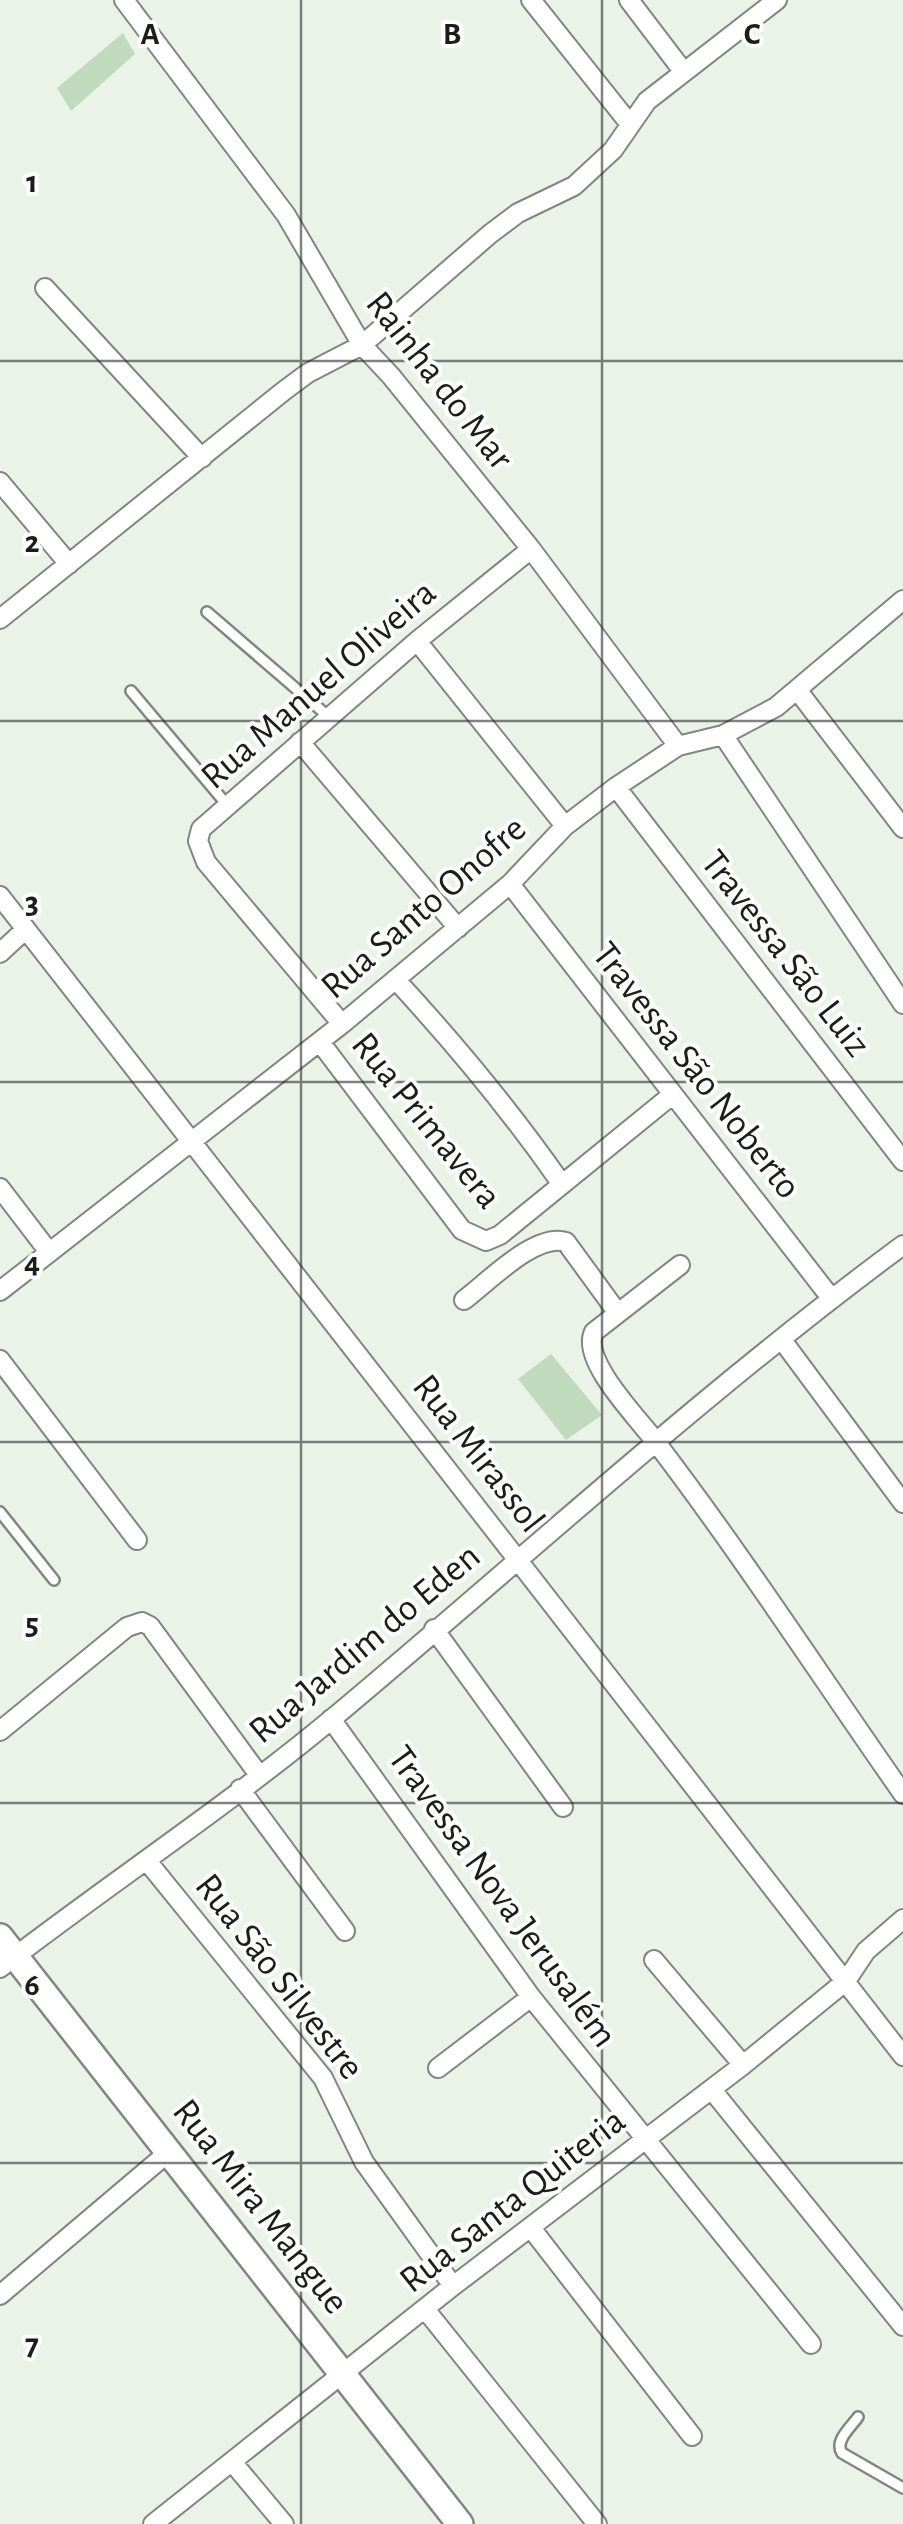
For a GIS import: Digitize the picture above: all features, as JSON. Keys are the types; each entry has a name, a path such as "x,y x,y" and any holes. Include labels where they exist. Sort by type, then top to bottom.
{"main road":[{"name":"Rua Mira Mangue","path":"5,1954 170,2152 460,2524"}],"street":[{"name":"Rainha do Mar","path":"124,0 286,215 362,345 530,549 678,746"},
{"path":"531,0 629,123"},
{"path":"629,0 683,71"},
{"path":"0,619 308,373 362,345 490,234 518,213 574,186 596,169 647,101 777,0"},
{"path":"45,288 202,458"},
{"path":"0,482 70,564"},
{"name":"Rua Manuel Oliveira","path":"342,1024 201,852 198,840 202,828 417,641 530,549"},
{"name":"Rua Santo Onofre","path":"0,1291 396,980 510,884 565,826 616,786 678,746 723,735 798,691 903,600"},
{"path":"417,641 565,826"},
{"path":"798,691 903,828"},
{"path":"723,735 903,1004"},
{"path":"300,742 458,928"},
{"name":"Travessa São Luiz","path":"616,786 903,1161"},
{"name":"Travessa São Noberto","path":"510,884 832,1298"},
{"name":"Rua Mirassol","path":"0,896 903,2056"},
{"path":"0,952 26,930"},
{"path":"396,980 465,1055 561,1183"},
{"name":"Rua Primavera","path":"320,1042 462,1230 486,1240 500,1234 672,1096"},
{"path":"0,1188 49,1252"},
{"path":"464,1300 536,1244 557,1239 566,1242 617,1312"},
{"path":"897,1249 903,1270"},
{"name":"Rua Jardim do Eden","path":"5,1954 147,1861 259,1776 656,1442 897,1249"},
{"path":"680,1265 594,1332 590,1351 903,1794"},
{"path":"782,1340 903,1503"},
{"path":"0,1360 137,1540"},
{"path":"0,1731 128,1628 142,1622 150,1626 259,1776"},
{"path":"434,1630 563,1807"},
{"name":"Travessa Nova Jerusalém","path":"331,1719 531,1998 811,2344"},
{"path":"240,1790 345,1930"},
{"name":"Rua São Silvestre","path":"147,1861 323,2078 364,2162 453,2286"},
{"name":"Rua Santa Quiteria","path":"153,2524 453,2286 744,2065 846,1981 866,1951 903,1919"},
{"path":"654,1960 744,2065"},
{"path":"438,2068 531,1998"},
{"path":"712,2090 903,2326"},
{"path":"3,2288 170,2152"},
{"path":"531,2228 692,2436"},
{"path":"425,2309 597,2524"},
{"path":"234,2462 284,2524"}],"lane":[{"path":"207,612 329,717"},
{"path":"131,691 228,806"},
{"path":"0,1512 54,1580"},
{"path":"858,2416 838,2448 903,2488"}],"green space":[{"path":"123,33 135,54 71,111 57,88"},
{"path":"551,1354 602,1415 566,1440 518,1379"}]}
